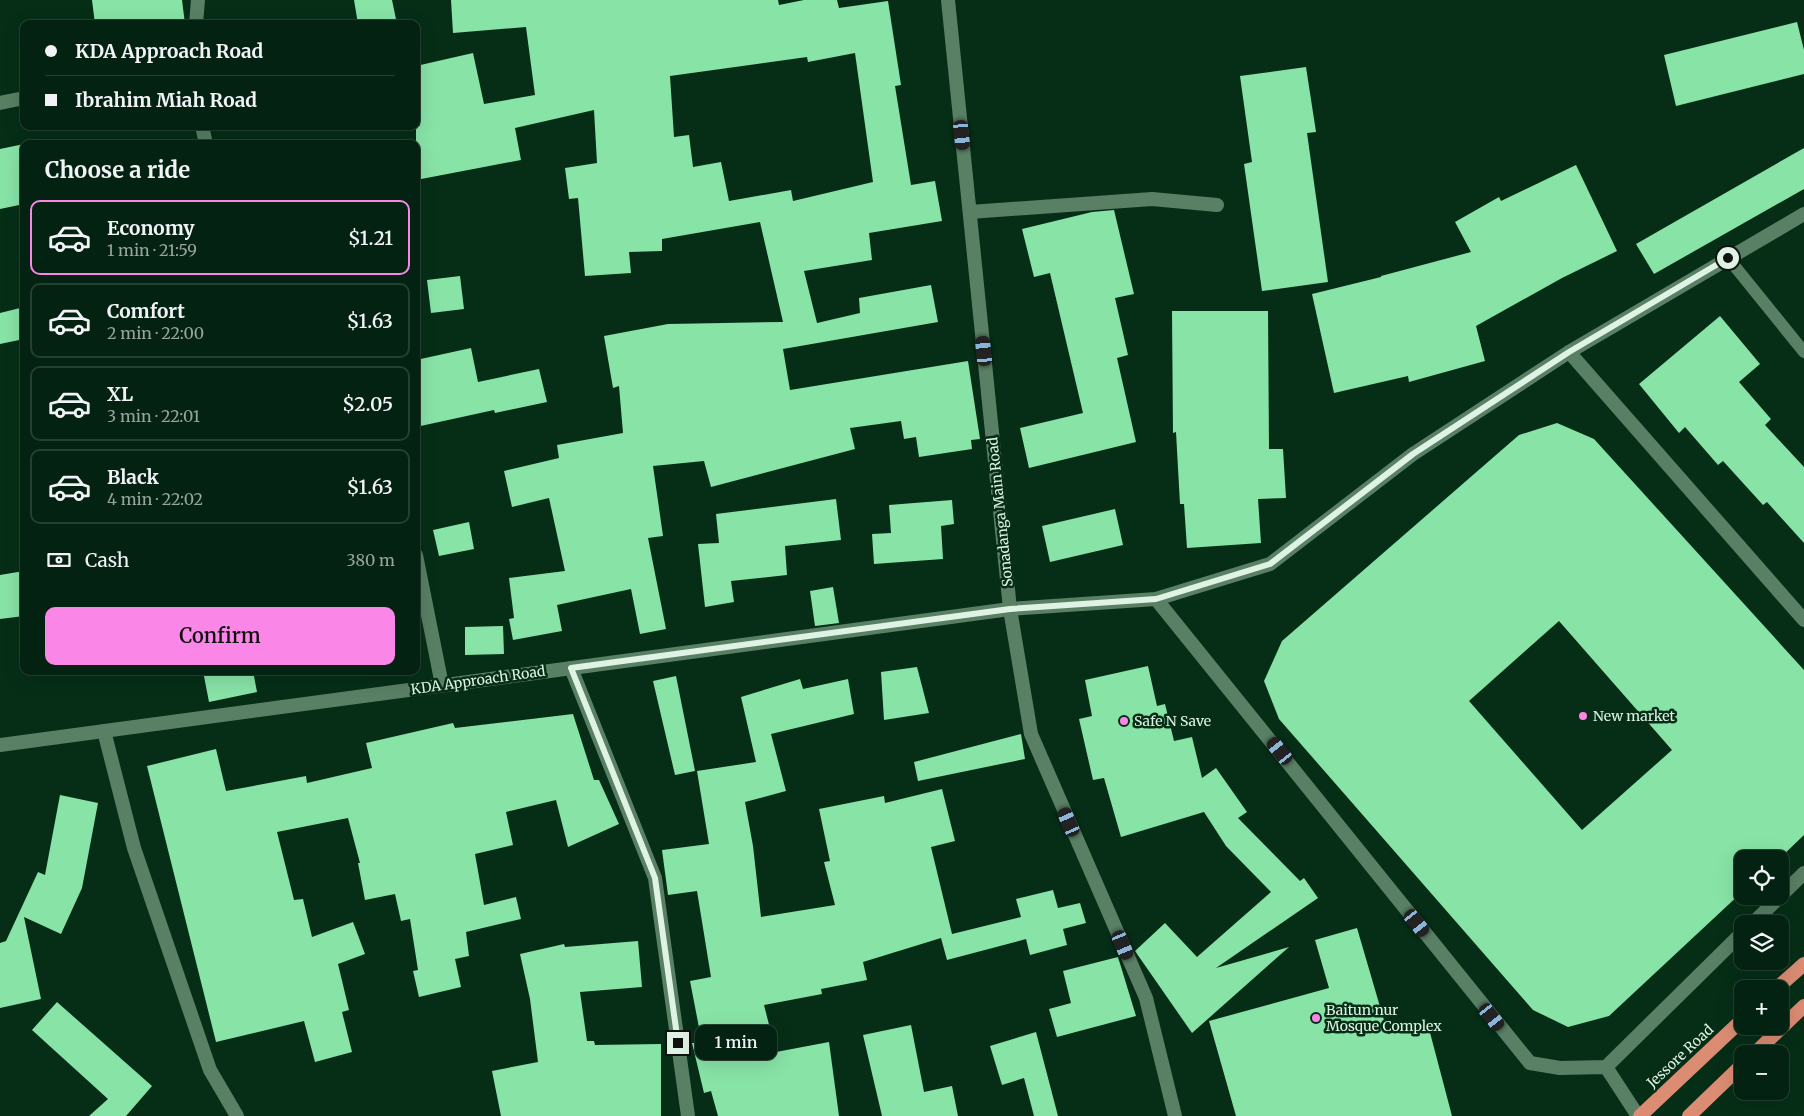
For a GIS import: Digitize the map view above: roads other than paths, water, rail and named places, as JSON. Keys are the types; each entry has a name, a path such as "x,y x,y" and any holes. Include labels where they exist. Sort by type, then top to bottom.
{"highway":[{"path":"1786,980 1804,964"},
{"path":"1763,1045 1804,1006"},
{"name":"Jessore Road","path":"1639,1116 1734,1027"},
{"path":"1689,1116 1734,1073"}],"street":[{"path":"196,20 198,0"},
{"name":"Sonadanga Main Road","path":"948,0 1010,609 1031,734 1146,998 1175,1116"},
{"path":"0,103 20,99"},
{"path":"970,212 1152,199 1217,205"},
{"name":"KDA Approach Road","path":"0,746 1010,609 1156,599 1270,564 1413,454 1569,352 1804,214"},
{"path":"1569,352 1804,620"},
{"path":"420,575 442,685"},
{"path":"1156,599 1530,1064 1560,1068 1606,1067 1734,941"},
{"path":"571,668 655,878 688,1116"},
{"path":"104,731 134,848 210,1070 237,1116"},
{"path":"1761,915 1804,873"},
{"path":"1606,1067 1639,1116"}],"lane":[{"path":"1728,258 1804,352"}],"place":[{"name":"New market","path":"1583,716"},
{"name":"Safe N Save","path":"1124,721"},
{"name":"Baitun nur Mosque Complex","path":"1316,1018"}]}
